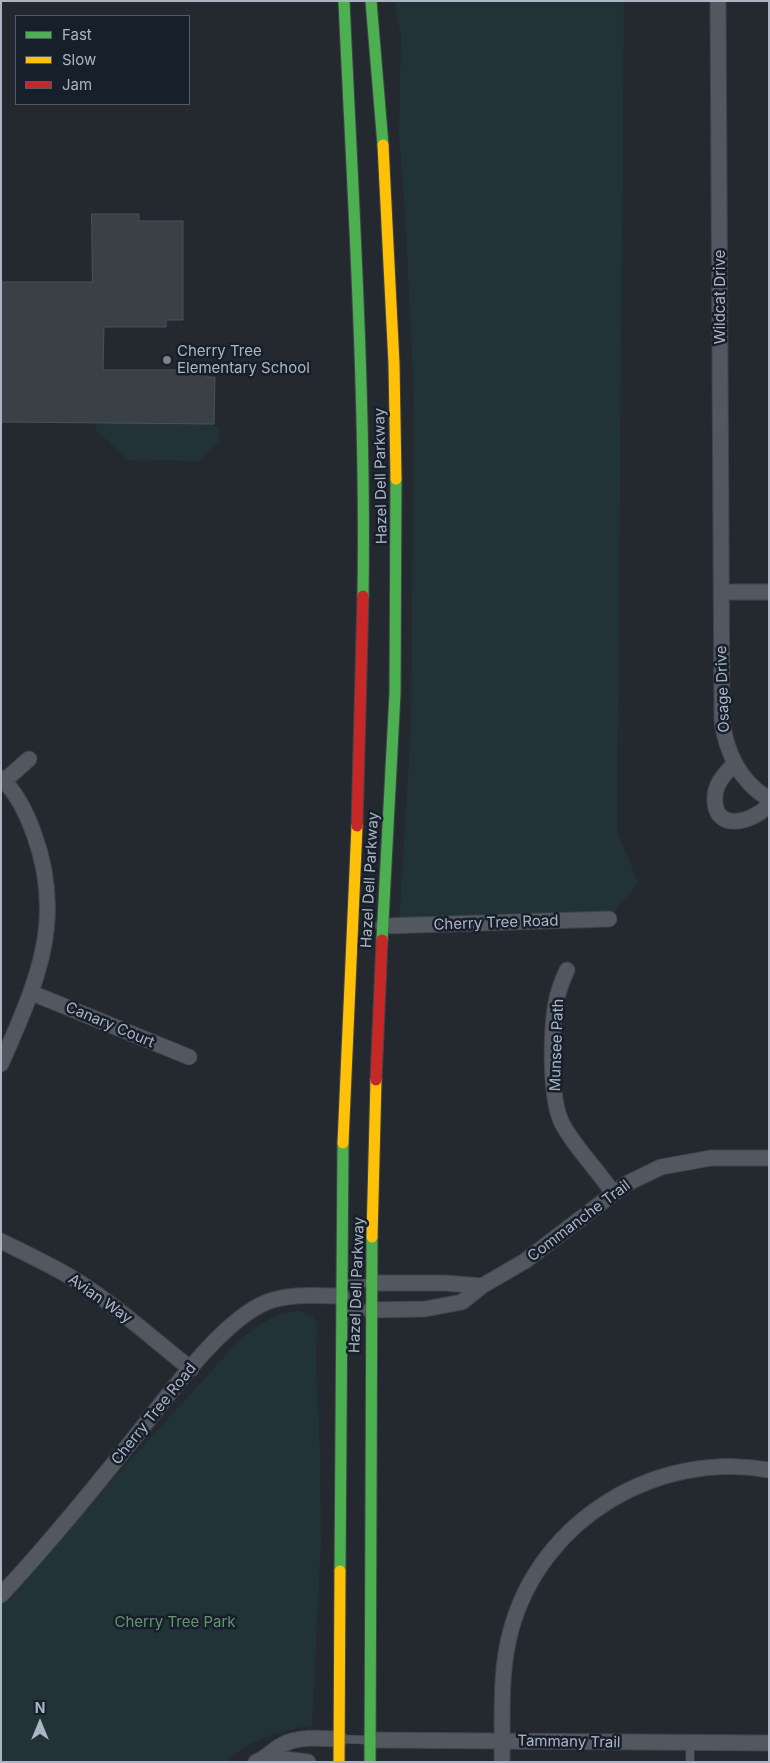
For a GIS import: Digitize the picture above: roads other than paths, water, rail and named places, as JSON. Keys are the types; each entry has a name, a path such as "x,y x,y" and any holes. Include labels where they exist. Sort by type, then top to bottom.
{"main road":[{"name":"Hazel Dell Parkway","path":"340,1762 341,1296 345,1041 361,728 364,530 360,326 344,1"},
{"name":"Hazel Dell Parkway","path":"370,1762 370,1310 375,1100 395,693 397,584 395,407 383,138 371,1"}],"street":[{"name":"Wildcat Drive","path":"718,1 721,592"},
{"path":"721,592 769,592"},
{"name":"Osage Drive","path":"721,592 722,720 727,746 735,764 747,781 769,799"},
{"path":"1,1064 32,993 44,947 48,895 44,869 30,822 20,802 3,780 29,758"},
{"path":"735,764 721,779 716,792 715,801 720,814 728,820 742,822 758,814 769,805"},
{"name":"Cherry Tree Road","path":"384,926 609,919"},
{"name":"Munsee Path","path":"567,970 559,988 555,1005 553,1060 555,1105 562,1124 613,1193"},
{"name":"Canary Court","path":"32,993 189,1057"},
{"name":"Commanche Trail","path":"370,1310 425,1309 462,1302 482,1286 525,1261 613,1193 644,1174 670,1164 712,1158 769,1158"},
{"name":"Avian Way","path":"1,1241 55,1268 93,1292 133,1320 190,1369"},
{"path":"372,1283 445,1283 482,1286"},
{"name":"Cherry Tree Road","path":"1,1595 57,1534 190,1369 243,1315 268,1302 291,1297 341,1296"},
{"path":"502,1752 503,1675 511,1629 521,1602 535,1576 566,1534 599,1506 650,1480 676,1472 714,1466 769,1470"},
{"path":"261,1760 284,1743 316,1738 340,1739"},
{"name":"Tammany Trail","path":"370,1740 502,1752 690,1743 769,1743"},
{"path":"261,1760 308,1762"}],"lane":[{"path":"341,1296 372,1283"},
{"path":"341,1296 370,1310"},
{"path":"340,1739 370,1740"},
{"path":"690,1743 690,1762"}],"place":[{"name":"Cherry Tree Elementary School","path":"167,360"}],"park label":[{"name":"Cherry Tree Park","path":"175,1622"}]}
